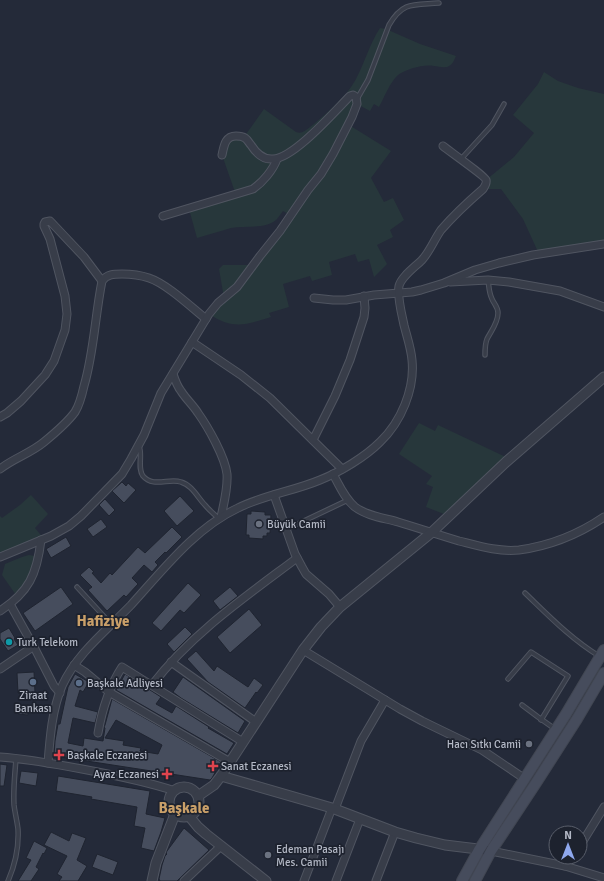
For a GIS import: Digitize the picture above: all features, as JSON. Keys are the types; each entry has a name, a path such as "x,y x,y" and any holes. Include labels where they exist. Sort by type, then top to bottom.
{"main road":[{"path":"462,881 479,850 556,730 602,654"},
{"path":"475,881 491,851 577,719 604,673"}],"street":[{"path":"0,557 62,530 80,516 122,474 139,445 151,420 161,393 206,320 214,308 237,287 280,231 328,163 352,117 357,100 355,95 350,96 332,115 300,144 284,156 277,159 262,157 254,150 247,140 240,136 230,137 227,139 224,144 222,155"},
{"path":"48,763 53,718 65,680 74,665 176,555 202,531 219,518 239,507 320,480 342,469 365,454 384,438 398,418 407,400 413,372 411,353 402,317 399,293 400,282 424,258 441,231 456,213 485,186 486,182 485,178 443,146"},
{"path":"163,216 253,189 262,181 277,159"},
{"path":"0,417 7,413 21,400 45,375 54,361 65,330 67,314 65,296 50,239 44,226 45,222 50,222 57,228 84,257 102,281"},
{"path":"314,298 339,301 364,296 421,290 444,283 475,270 499,263 533,255 604,244"},
{"path":"0,469 40,446 68,420 75,411 82,396 90,363 102,281 104,278 110,275 130,274 149,278 168,288 206,320"},
{"path":"444,283 488,280 509,282 560,290 604,307"},
{"path":"313,440 335,396 350,360 364,317 364,296"},
{"path":"192,342 257,387 270,398 342,469"},
{"path":"173,374 181,392 208,427 226,468 227,482 224,502 219,518"},
{"path":"198,796 214,785 303,650 321,627 340,607 430,533 506,462 604,377"},
{"path":"333,474 348,500 355,507 369,514 430,533 491,549 519,550 540,546 575,533 604,517"},
{"path":"274,495 297,558 306,574 329,594 340,607"},
{"path":"0,611 21,595 28,586 34,575 41,540"},
{"path":"152,685 171,662 222,614 297,558"},
{"path":"10,604 34,646 54,686 60,693"},
{"path":"0,669 34,646"},
{"path":"303,650 422,721 482,750 525,779"},
{"path":"171,662 256,722"},
{"path":"74,665 109,692 230,762"},
{"path":"98,733 101,717 109,692 122,667 243,742"},
{"path":"304,881 361,742 385,700"},
{"path":"0,757 48,763 128,778 175,791"},
{"path":"220,776 333,809 395,832 430,842 491,851 565,866 604,878"},
{"path":"182,788 189,789 195,792 198,796 198,808 189,816 182,817 175,814 171,808 171,797 175,791 182,788"},
{"path":"588,833 604,807"},
{"path":"152,881 156,863 175,814"},
{"path":"189,816 198,827 266,881"},
{"path":"336,881 360,819"},
{"path":"376,881 395,832"},
{"path":"184,881 221,846"}],"lane":[{"path":"357,100 368,80 389,25 394,17 405,7 438,3"},
{"path":"460,160 492,125 504,104"},
{"path":"485,355 485,346 496,322 498,313 490,293 488,280"},
{"path":"139,445 141,451 141,471 145,477 154,482 175,481 185,483 219,518"},
{"path":"287,529 348,500"},
{"path":"76,586 112,624"},
{"path":"525,594 585,647 602,654"},
{"path":"508,679 531,652 568,676 541,720"},
{"path":"522,704 556,730"},
{"path":"8,881 16,856 18,839 14,804 16,758"}],"shaded area":[{"path":"380,28 456,56 452,63 447,67 420,66 398,75 390,86 379,107 374,104 370,111 357,104 349,125 391,151 371,178 384,202 393,198 404,220 390,230 393,237 377,245 387,264 374,277 369,259 358,262 355,254 329,262 332,275 312,281 310,276 283,284 289,307 269,313 271,317 247,324 233,324 209,314 224,298 219,269 223,265 253,265 290,215 283,211 277,219 267,225 231,228 197,238 189,209 236,195 222,155 227,139 244,137 264,109 296,132 301,133 308,129 326,114 348,91 359,73 373,40"},
{"path":"544,72 558,81 578,88 604,94 604,244 539,254 523,219 501,189 483,189 486,180 514,157 534,133 513,115 538,84"},
{"path":"419,423 435,431 438,425 510,459 449,516 426,507 433,487 426,484 432,476 399,454"},
{"path":"31,495 48,514 35,528 44,539 0,553 0,516 2,518"},
{"path":"29,555 35,556 30,572 23,587 16,595 2,575 5,564"}],"building":[{"path":"122,482 126,486 128,483 136,490 124,503 112,491"},
{"path":"180,496 194,511 177,526 164,511"},
{"path":"105,499 115,510 109,516 99,505"},
{"name":"Büyük Camii","path":"251,511 265,512 265,515 271,515 270,533 267,533 267,536 263,536 263,539 249,538 249,535 246,535 247,514 251,514"},
{"path":"101,519 107,527 93,537 87,529"},
{"path":"172,527 182,537 155,562 158,565 152,572 144,565 132,578 138,584 126,597 124,595 107,611 88,590 92,587 80,575 89,567 101,583 110,573 112,575 138,547 145,553"},
{"path":"66,537 71,546 51,558 46,549"},
{"path":"188,583 201,595 184,613 180,610 161,631 152,623"},
{"path":"61,587 73,604 35,631 23,613"},
{"path":"230,587 238,596 220,610 213,601"},
{"path":"249,609 262,625 230,653 217,637"},
{"path":"185,627 192,634 174,652 167,644"},
{"name":"Turk Telekom","path":"9,628 18,645 8,651 0,639 0,633"},
{"path":"196,651 214,671 217,666 248,687 254,678 263,685 245,708 208,682 187,659"},
{"path":"34,672 35,693 18,693 17,673"},
{"path":"75,674 89,682 83,692 80,690 75,706 98,712 95,723 73,718 68,743 83,746 84,738 103,741 104,727 112,699 221,762 210,780 54,756 58,724 60,724 68,687","holes":["116,720 162,745 158,754 140,751 141,748 123,745 124,741 105,738"]},
{"path":"125,674 161,697 156,704 172,713 176,706 209,727 208,728 234,743 227,754 116,690"},
{"path":"183,677 245,721 238,733 173,692"},
{"path":"19,705 28,705 28,715 18,714"},
{"path":"0,764 7,765 4,786 0,786"},
{"path":"21,771 38,773 36,786 19,783"},
{"path":"58,776 150,791 146,814 165,818 154,851 141,848 145,828 134,826 137,807 56,791"},
{"path":"184,828 209,850 177,881 160,881 159,879 162,865 167,854 166,853"},
{"path":"51,832 69,841 72,833 86,838 77,860 87,866 78,881 59,881 62,877 57,874 67,856 44,845"},
{"path":"34,841 47,848 36,867 39,869 31,881 18,881 31,860 26,858"},
{"path":"97,854 118,862 113,875 92,867"}],"place":[{"name":"Büyük Camii","path":"259,524"},
{"name":"Turk Telekom","path":"9,642"},
{"name":"Ziraat Bankası","path":"33,682"},
{"name":"Başkale Adliyesi","path":"79,683"},
{"name":"Hacı Sıtkı Camii","path":"529,744"},
{"name":"Başkale Eczanesi","path":"59,755"},
{"name":"Sanat Eczanesi","path":"213,766"},
{"name":"Ayaz Eczanesi","path":"167,774"},
{"name":"Edeman Pasajı Mes. Camii","path":"268,855"}],"district":[{"name":"Hafiziye","path":"103,621"},
{"name":"Başkale","path":"184,808"}]}
